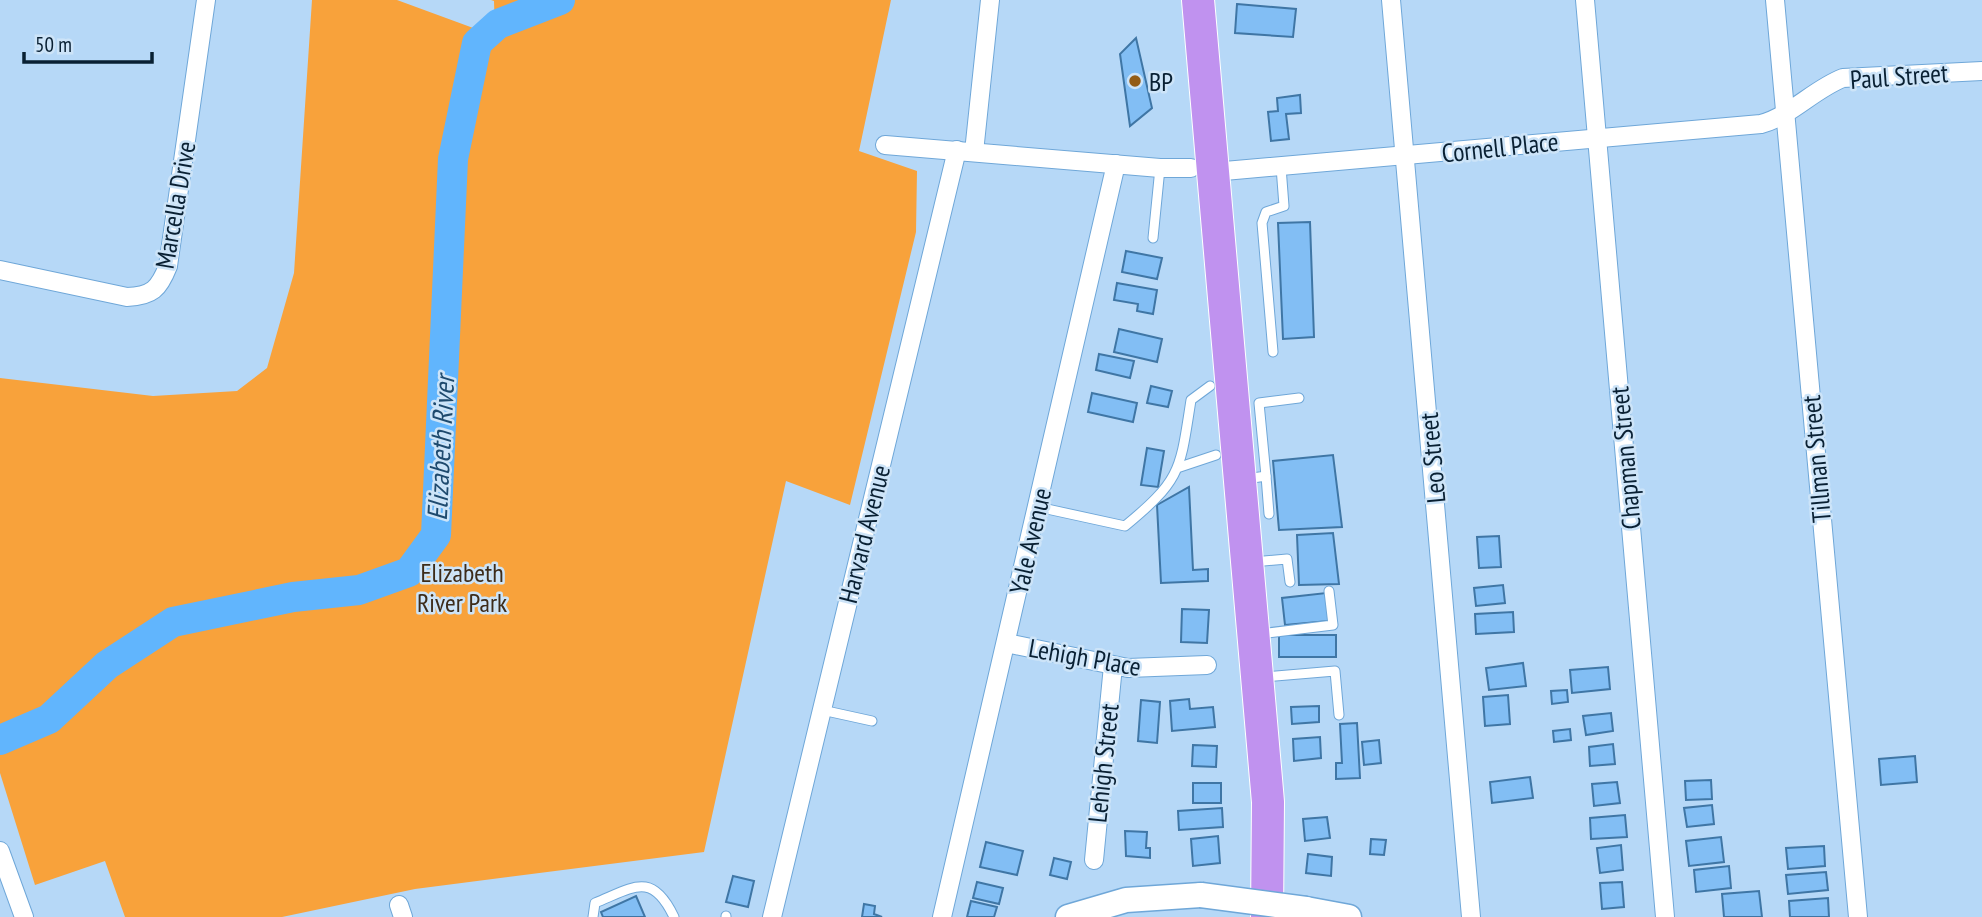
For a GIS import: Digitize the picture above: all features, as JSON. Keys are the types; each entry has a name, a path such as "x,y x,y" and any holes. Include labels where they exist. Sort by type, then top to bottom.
{"highway":[{"path":"1176,0 1202,170 1247,405 1253,478 1247,562 1269,833 1267,917"},
{"path":"1198,0 1210,386 1245,789 1246,917"}],"street":[{"name":"Marcella Drive","path":"0,270 127,297 146,296 160,287 168,265 206,0"},
{"name":"Harvard Avenue","path":"772,917 822,710 966,151 990,0"},
{"name":"Leo Street","path":"1391,0 1471,917"},
{"name":"Chapman Street","path":"1585,0 1665,917"},
{"name":"Tillman Street","path":"1775,0 1858,917"},
{"name":"Paul Street","path":"1785,114 1826,85 1843,78 1982,71"},
{"name":"Cornell Place","path":"885,145 1202,170 1406,157 1761,124 1785,114"},
{"name":"Yale Avenue","path":"942,917 1116,164"},
{"name":"Lehigh Place","path":"1006,643 1113,666 1158,669 1206,665"},
{"name":"Lehigh Street","path":"1094,860 1113,666"},
{"path":"0,851 24,917"},
{"path":"1068,917 1126,900 1201,895 1349,917"}],"lane":[{"path":"1273,352 1262,223 1266,212 1284,206 1281,167"},
{"path":"1153,238 1160,168"},
{"path":"1038,507 1125,526 1159,498 1180,467 1191,400 1210,386"},
{"path":"1247,405 1299,398"},
{"path":"1180,467 1216,455"},
{"path":"1253,478 1269,514"},
{"path":"1247,562 1287,559 1290,582"},
{"path":"1254,635 1333,625 1329,591"},
{"path":"1258,677 1335,671 1339,715"},
{"path":"822,710 872,721"},
{"path":"593,917 595,903 633,887 654,888 664,896 674,917"}],"green space":[{"name":"Elizabeth River Park","path":"312,0 397,0 495,36 494,1 491,0 891,0 859,151 917,171 916,232 850,505 786,481 704,852 415,889 282,917 125,917 105,861 35,885 0,773 0,378 153,396 237,391 267,368 294,273"}],"building":[{"path":"1237,4 1296,9 1293,37 1235,33"},
{"name":"BP","path":"1136,38 1152,108 1130,126 1120,54"},
{"path":"1300,95 1301,113 1286,114 1289,139 1271,141 1268,112 1278,111 1277,98"},
{"path":"1310,222 1314,337 1283,339 1278,223"},
{"path":"1126,251 1162,258 1157,279 1122,272"},
{"path":"1117,283 1157,290 1153,314 1137,311 1138,304 1114,300"},
{"path":"1119,329 1162,339 1157,362 1114,352"},
{"path":"1099,354 1134,361 1130,378 1096,370"},
{"path":"1151,386 1172,391 1168,407 1147,403"},
{"path":"1092,393 1137,403 1133,422 1088,412"},
{"path":"1147,448 1164,451 1158,487 1141,485"},
{"path":"1333,455 1342,527 1279,530 1273,461"},
{"path":"1189,487 1193,570 1208,569 1208,581 1161,583 1157,505"},
{"path":"1333,533 1339,584 1299,585 1297,535"},
{"path":"1499,536 1501,567 1479,568 1477,537"},
{"path":"1503,585 1505,603 1476,606 1474,588"},
{"path":"1326,593 1329,621 1285,625 1282,598"},
{"path":"1182,609 1209,610 1207,643 1181,642"},
{"path":"1513,612 1514,632 1476,634 1475,614"},
{"path":"1279,635 1336,635 1336,657 1279,657"},
{"path":"1523,663 1526,686 1489,690 1486,668"},
{"path":"1608,667 1610,689 1572,693 1570,670"},
{"path":"1567,690 1568,702 1552,704 1551,691"},
{"path":"1508,695 1510,724 1485,726 1483,697"},
{"path":"1189,699 1190,709 1213,707 1215,727 1172,731 1170,701"},
{"path":"1141,700 1160,702 1157,743 1138,741"},
{"path":"1319,706 1319,722 1292,724 1291,707"},
{"path":"1611,713 1613,731 1586,735 1583,716"},
{"path":"1357,723 1360,778 1336,779 1336,763 1342,763 1340,724"},
{"path":"1570,729 1571,740 1554,742 1553,731"},
{"path":"1320,737 1321,758 1294,761 1293,739"},
{"path":"1379,740 1381,763 1364,765 1362,742"},
{"path":"1613,744 1615,764 1590,766 1589,747"},
{"path":"1193,745 1217,746 1216,767 1192,766"},
{"path":"1915,756 1917,782 1881,785 1879,759"},
{"path":"1530,777 1533,798 1492,803 1490,782"},
{"path":"1711,780 1712,799 1686,800 1685,781"},
{"path":"1617,782 1620,803 1594,806 1592,784"},
{"path":"1193,783 1221,783 1221,803 1193,803"},
{"path":"1712,805 1714,824 1687,827 1684,808"},
{"path":"1222,808 1223,827 1179,830 1178,811"},
{"path":"1625,815 1627,837 1591,839 1590,818"},
{"path":"1327,817 1330,838 1305,841 1303,819"},
{"path":"1125,831 1147,832 1146,848 1150,848 1150,858 1126,856"},
{"path":"1218,836 1220,863 1193,866 1191,839"},
{"path":"1721,837 1724,862 1689,866 1686,841"},
{"path":"1371,839 1386,840 1384,855 1370,854"},
{"path":"986,842 1023,851 1017,875 980,867"},
{"path":"1621,845 1623,870 1600,873 1597,848"},
{"path":"1824,846 1825,866 1788,869 1786,848"},
{"path":"1308,854 1332,857 1331,876 1306,873"},
{"path":"1054,858 1071,862 1067,879 1050,875"},
{"path":"1729,866 1731,888 1696,892 1694,870"},
{"path":"1826,872 1828,890 1788,894 1786,875"},
{"path":"733,876 754,881 748,907 726,902"},
{"path":"977,882 1003,888 999,904 973,898"},
{"path":"1622,882 1624,907 1602,909 1600,883"},
{"path":"1759,891 1762,917 1724,917 1722,894"},
{"path":"636,896 645,917 603,917 601,912"},
{"path":"1828,898 1829,917 1790,917 1789,901"},
{"path":"971,901 997,907 994,917 967,917"},
{"path":"864,904 875,906 874,914 882,917 862,917"}],"waterway":[{"name":"Elizabeth River","path":"0,740 49,719 107,665 173,622 293,597 359,590 409,572 436,535 453,159 477,43 498,24 560,0"}],"place":[{"name":"BP","path":"1135,81"}]}
